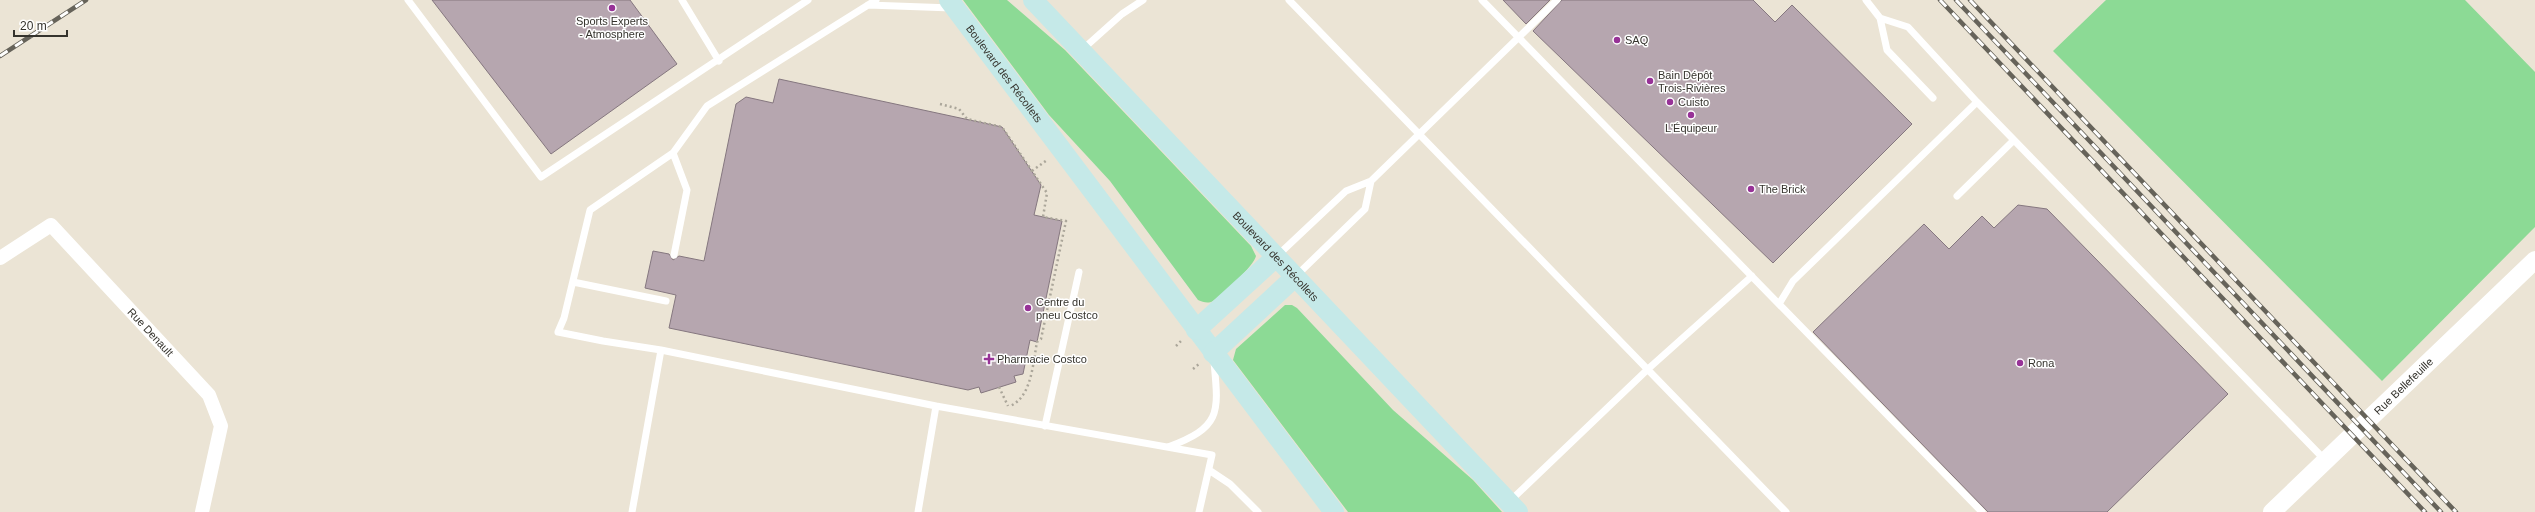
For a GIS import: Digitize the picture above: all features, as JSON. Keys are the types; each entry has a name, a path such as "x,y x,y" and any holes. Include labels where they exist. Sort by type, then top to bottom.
{"main road":[{"name":"Boulevard des Récollets","path":"1033,0 1514,507"},
{"name":"Boulevard des Récollets","path":"952,4 1334,512"},
{"path":"1196,330 1276,257"},
{"path":"1214,353 1295,277"}],"street":[{"name":"Rue Denault","path":"0,258 51,225 209,395 221,426 202,512"},
{"name":"Rue Bellefeuille","path":"2272,512 2535,260"}],"lane":[{"path":"408,0 541,177 719,61 808,0"},
{"path":"682,0 719,61"},
{"path":"876,0 708,106 672,153 590,210 564,318 558,332 661,350 936,406 1212,455 1199,512"},
{"path":"1081,51 1122,14 1142,0"},
{"path":"1289,0 1786,512"},
{"path":"1482,0 1982,512"},
{"path":"1276,257 1346,191 1371,181 1420,135 1557,0"},
{"path":"1866,0 1880,18 1888,50 1933,98"},
{"path":"868,5 952,4"},
{"path":"1880,18 1908,27 1977,102 2326,460"},
{"path":"1779,304 1793,281 1977,102"},
{"path":"1957,196 2014,140"},
{"path":"672,153 687,190 674,255"},
{"path":"1295,277 1365,209 1371,181"},
{"path":"1045,426 1078,272"},
{"path":"1514,507 1648,369 1752,276"},
{"path":"573,282 666,300"},
{"path":"632,512 661,350"},
{"path":"1168,448 1197,435 1209,424 1214,416 1218,403 1214,353"},
{"path":"918,512 936,406"},
{"path":"1209,470 1230,484 1258,512"}],"path":[{"path":"940,104 959,109 967,119 1002,127 1047,194 1043,217 1066,221 1041,339 1037,342 1027,386 1021,398 1003,408"},
{"path":"1032,171 1050,158"},
{"path":"1027,386 1033,387"},
{"path":"1000,387 1008,406"}],"green space":[{"path":"963,0 1007,0 1065,50 1251,246 1256,256 1254,261 1238,280 1211,302 1207,303 1198,300 1110,181 1049,115"},
{"path":"2106,0 2465,0 2535,72 2535,227 2382,381 2053,51"},
{"path":"1285,305 1292,305 1297,308 1393,410 1473,480 1502,512 1348,512 1233,360 1236,349"}],"building":[{"path":"432,0 630,0 677,64 551,154"},
{"path":"1503,0 1550,0 1526,24"},
{"path":"1562,0 1753,0 1775,22 1792,5 1912,124 1773,263 1533,31"},
{"path":"779,79 1002,127 1041,185 1034,215 1062,221 1037,342 1030,340 1023,374 1014,376 1016,382 981,393 979,387 968,390 669,328 676,295 645,288 653,251 669,254 673,260 679,256 704,261 736,104 746,97 773,103"},
{"name":"Rona","path":"2018,205 2047,209 2228,394 2107,512 1988,512 1813,332 1924,224 1949,249 1982,216 1994,228"}],"railway":[{"path":"0,56 86,0"},
{"path":"1940,0 2425,512"},
{"path":"1956,0 2441,512"},
{"path":"1970,0 2456,512"}],"place":[{"name":"Sports Experts - Atmosphere","path":"612,8"},
{"name":"SAQ","path":"1617,40"},
{"name":"Bain Dépôt Trois-Rivières","path":"1650,81"},
{"name":"Cuisto","path":"1670,102"},
{"name":"L'Équipeur","path":"1691,115"},
{"name":"The Brick","path":"1751,189"},
{"name":"Centre du pneu Costco","path":"1028,308"},
{"name":"Pharmacie Costco","path":"989,359"},
{"name":"Rona","path":"2020,363"}]}
